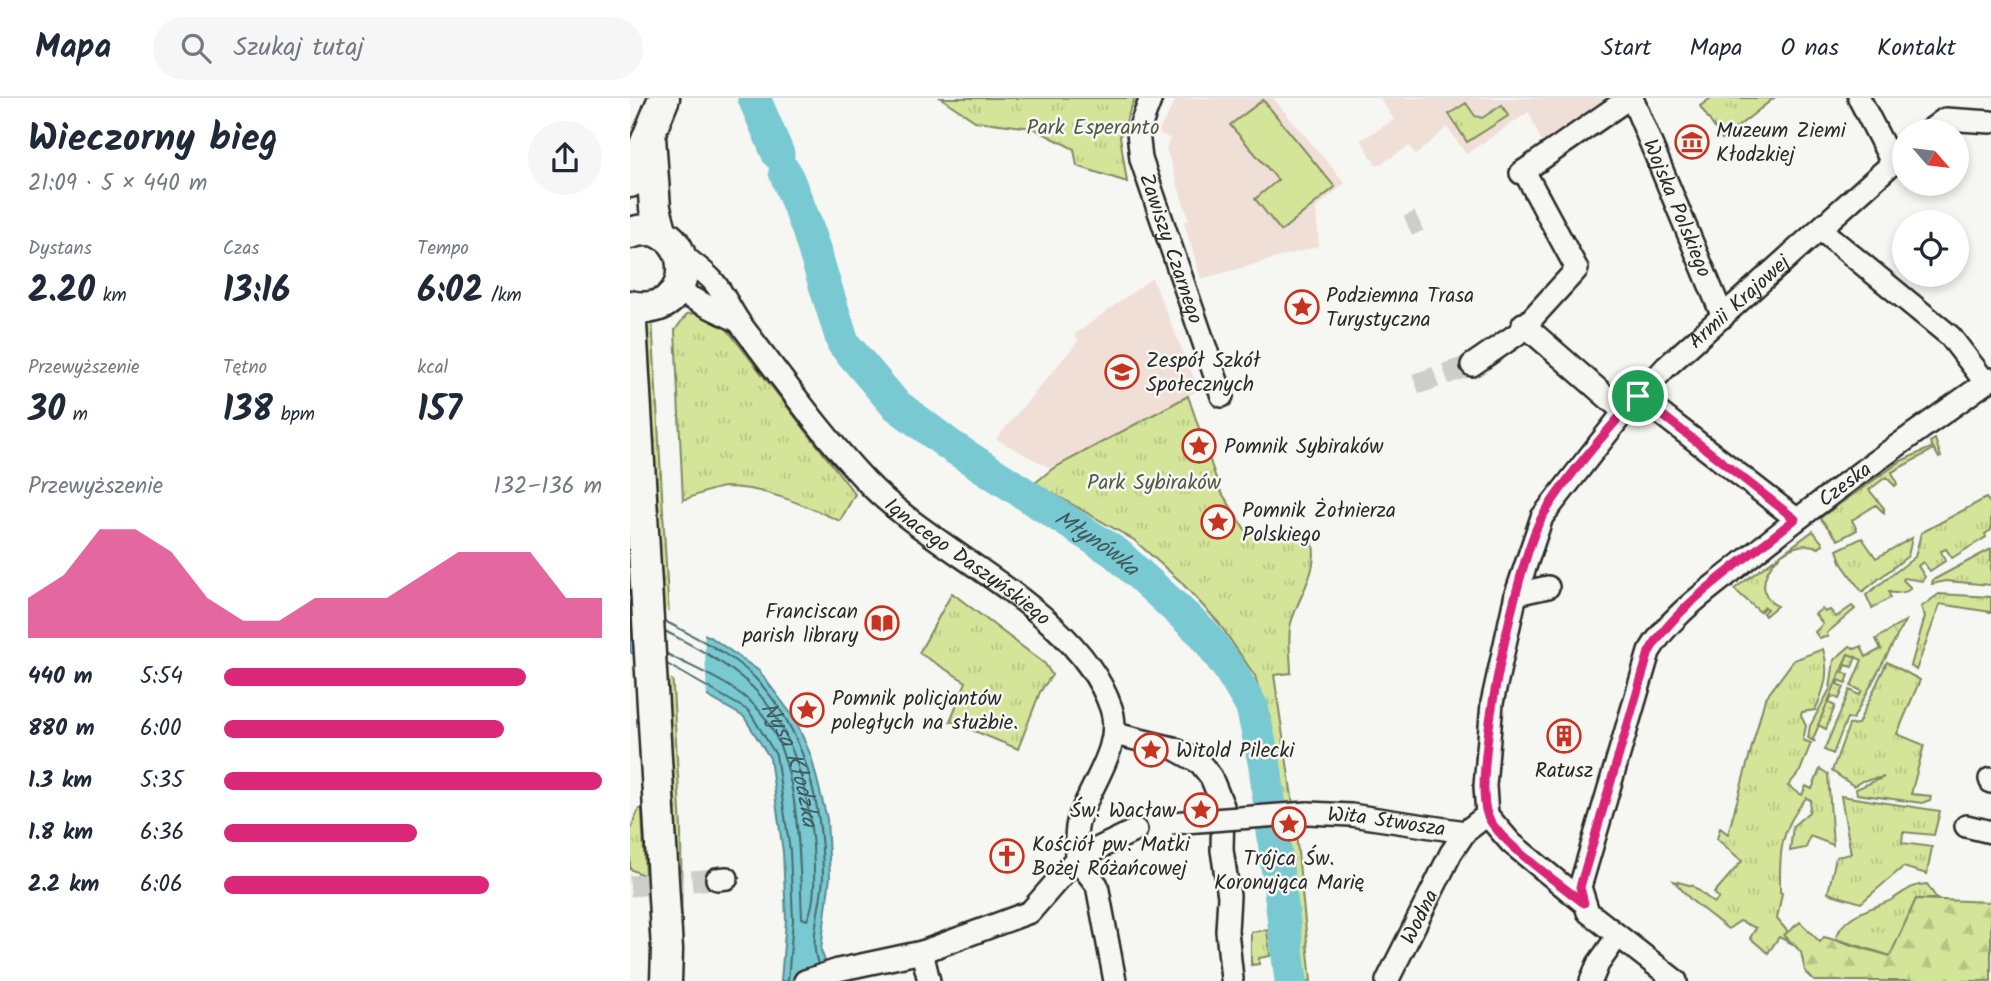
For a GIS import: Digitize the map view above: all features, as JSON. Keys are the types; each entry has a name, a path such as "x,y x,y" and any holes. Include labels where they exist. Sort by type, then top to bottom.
{"street":[{"path":"630,182 664,98"},
{"name":"Zawiszy Czarnego","path":"1151,98 1138,132 1140,159 1222,396"},
{"path":"1472,365 1525,326 1577,269 1522,172 1631,98"},
{"name":"Wojska Polskiego","path":"1631,98 1723,317"},
{"path":"1859,98 1892,149"},
{"path":"1969,121 1991,122"},
{"path":"650,137 655,208 683,267 677,291 662,304 652,308 630,306 657,751 667,950 666,981"},
{"name":"Armii Krajowej","path":"1487,815 1485,786 1492,703 1516,594 1538,527 1631,404 1892,164"},
{"path":"630,233 650,230 671,244"},
{"path":"1821,230 1872,275 1950,336 1989,381"},
{"name":"Ignacego Daszyńskiego","path":"671,244 714,283 737,321 784,384 866,482 1057,631 1095,672 1112,709 1115,734"},
{"name":"Ignacego Daszyńskiego","path":"677,291 737,321"},
{"path":"1525,326 1631,404 1702,446 1795,519"},
{"name":"Czeska","path":"1584,903 1580,887 1643,668 1658,637 1672,622 1795,519 1989,381"},
{"path":"1516,594 1548,587"},
{"path":"1115,981 1097,885 1076,859 1077,824 1115,734 1173,748 1200,763 1211,777 1223,806 1222,850 1229,897 1227,931 1232,979"},
{"name":"Wita Stwosza","path":"1171,823 1308,813 1351,815 1465,832"},
{"path":"1487,815 1511,843 1584,903 1588,912 1676,981"},
{"name":"Wodna","path":"1396,978 1451,853 1465,832 1487,815"},
{"path":"1966,826 1991,832"},
{"path":"804,981 833,971 922,952 1030,912 1076,859 1140,829"},
{"path":"1591,981 1598,964 1617,937"},
{"path":"922,952 929,981"}],"shaded area":[{"path":"1177,98 1273,98 1345,183 1316,208 1319,246 1201,279 1184,222 1189,220 1166,148 1170,139 1158,132"},
{"path":"1380,98 1621,98 1544,149 1529,112 1466,154 1447,127 1416,155 1410,146 1377,166 1361,140 1394,120"},
{"name":"Zespół Szkół Społecznych","path":"1152,278 1199,390 1052,469 996,439 1079,340 1074,335"}],"green space":[{"name":"Park Esperanto","path":"941,98 1135,98 1120,136 1127,182 1077,166 1074,149 1033,128 975,121"},
{"path":"1711,98 1774,98 1722,139 1700,106"},
{"path":"1263,100 1335,187 1281,231 1255,199 1278,180 1230,125"},
{"path":"1466,103 1475,116 1482,118 1502,105 1508,116 1467,142 1449,114"},
{"path":"702,313 726,328 855,494 840,521 784,498 755,490 725,487 683,500 675,330 687,314"},
{"path":"642,318 652,318 681,829 682,981 678,981"},
{"name":"Park Sybiraków","path":"1188,396 1220,490 1248,534 1310,533 1313,546 1314,557 1309,579 1290,629 1291,673 1274,675 1293,804 1311,981 1304,981 1277,753 1255,676 1218,622 1179,580 1134,540 1035,483 1052,469"},
{"path":"1935,439 1941,457 1939,458 1934,449 1892,472 1897,484 1895,486 1886,477 1869,490 1884,508 1884,513 1876,505 1852,520 1857,530 1838,540 1820,518 1901,461 1933,447 1930,442"},
{"path":"1986,498 1991,504 1991,530 1985,534 1986,537 1952,558 1946,549 1941,551 1945,561 1930,571 1923,562 1918,566 1925,577 1922,581 1904,578 1911,588 1901,593 1889,592 1890,598 1872,608 1866,595 1915,557 1921,533"},
{"path":"1813,531 1823,544 1819,548 1806,545 1794,548 1782,554 1772,564 1764,587 1767,597 1777,606 1765,616 1765,607 1760,612 1734,589"},
{"path":"1862,538 1876,558 1912,538 1908,556 1862,592 1842,564 1837,550"},
{"path":"1991,549 1991,585 1946,581 1932,584 1933,580"},
{"path":"952,593 1045,664 1052,675 1040,692 1018,749 950,721 966,682 919,653"},
{"path":"1939,594 1991,597 1991,612 1940,604 1916,670 1911,666 1925,616 1921,607"},
{"path":"1852,606 1855,609 1827,633 1828,637 1819,638 1815,632 1823,624 1815,614 1822,609 1825,612 1830,610 1836,617"},
{"path":"1905,621 1853,719 1847,718 1833,754 1824,750 1850,690 1859,695 1862,691 1851,686 1862,660 1848,654 1813,739 1815,742 1808,738 1810,726 1830,689 1834,660 1850,646 1855,649 1861,646 1866,657 1881,649 1876,639"},
{"path":"1823,649 1826,672 1821,695 1815,710 1802,712 1801,716 1806,726 1803,740 1811,743 1800,771 1788,786 1802,795 1806,786 1812,789 1820,769 1828,774 1833,845 1810,836 1806,848 1790,851 1793,826 1809,812 1811,800 1806,798 1786,832 1781,853 1782,893 1777,919 1788,932 1784,936 1793,944 1779,937 1768,953 1750,938 1756,928 1740,921 1728,929 1691,900 1674,881 1693,886 1714,903 1719,898 1714,893 1742,861 1717,839 1720,828 1728,834 1765,699 1794,660"},
{"path":"1848,654 1856,657 1852,667 1846,665 1843,672 1849,675 1846,683 1839,680 1837,684 1844,687 1839,699 1832,696 1829,703 1835,706 1826,729 1818,725"},
{"path":"1887,662 1920,680 1897,734 1924,745 1911,794 1931,796 1930,800 1922,803 1857,794 1856,789 1884,777 1862,781 1854,786 1832,771 1849,725 1858,724"},
{"path":"1841,796 1940,811 1934,835 1903,832 1902,843 1932,847 1927,874 1903,867 1861,903 1828,893 1836,857 1851,854"},
{"path":"639,809 642,809 645,876 630,869 630,830"},
{"path":"1927,884 1937,899 1916,899 1891,956 1836,939 1845,923 1852,917 1913,887"},
{"path":"1916,899 1991,902 1991,981 1814,981 1805,971 1801,952 1784,935 1800,922 1820,942 1824,937 1890,956"},
{"path":"1267,930 1270,956 1259,958 1259,964 1251,965 1251,932"}],"water":[{"name":"Nysa Kłodzka","path":"630,601 654,607 712,638 759,671 795,719 811,756 827,819 830,877 821,950 832,981 781,981 786,920 783,852 770,758 744,717 630,652"}],"pier":[{"path":"631,598 655,604 704,630 707,698 635,659"}],"waterway":[{"name":"Młynówka","path":"754,98 778,154"},
{"name":"Młynówka","path":"785,172 807,227 843,343 895,404 948,444 1116,553 1204,634 1230,670 1252,707 1265,766 1291,981"}],"tunnel":[{"path":"1408,226 1419,221"},
{"path":"1416,384 1472,365"},
{"path":"630,886 717,879"}],"place":[{"name":"Muzeum Ziemi Kłodzkiej","path":"1692,142"},
{"name":"Podziemna Trasa Turystyczna","path":"1302,307"},
{"name":"Zespół Szkół Społecznych","path":"1122,372"},
{"name":"Pomnik Sybiraków","path":"1199,446"},
{"name":"Pomnik Żołnierza Polskiego","path":"1218,522"},
{"name":"Franciscan parish library","path":"882,623"},
{"name":"Pomnik policjantów poległych na służbie.","path":"807,710"},
{"name":"Ratusz","path":"1564,736"},
{"name":"Witold Pilecki","path":"1151,750"},
{"name":"Św. Wacław","path":"1201,810"},
{"name":"Trójca Św. Koronująca Marię","path":"1289,824"},
{"name":"Kościół pw. Matki Bożej Różańcowej","path":"1007,856"}],"route":[{"path":"1638,396 1795,519 1683,611 1658,637 1649,652 1580,887 1584,903 1511,843 1487,815 1485,786 1492,703 1516,594 1542,517 1638,396"}]}
